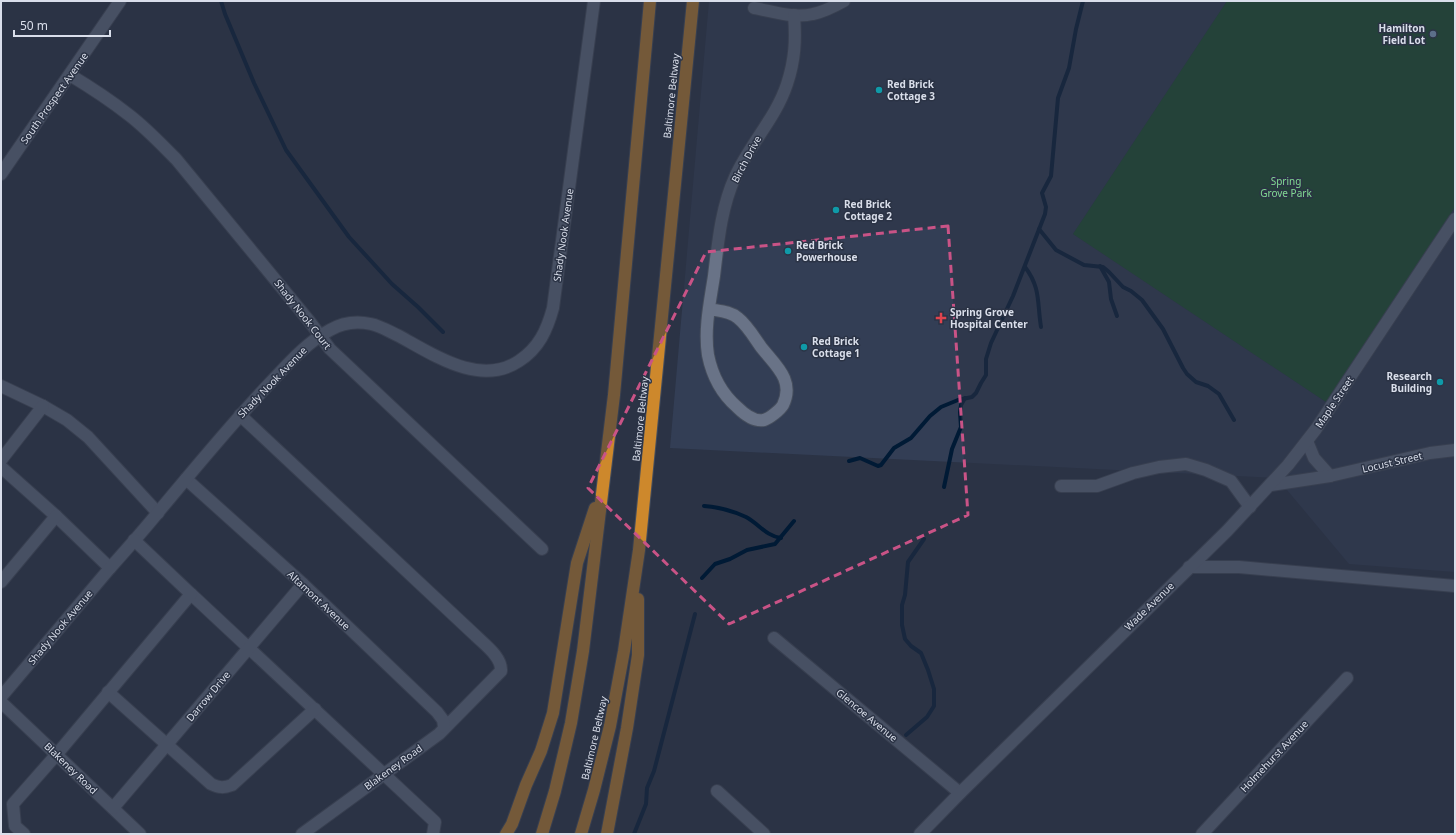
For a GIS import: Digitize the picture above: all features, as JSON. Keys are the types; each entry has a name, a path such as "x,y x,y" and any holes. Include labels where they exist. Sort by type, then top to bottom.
{"highway":[{"path":"542,834 555,791 571,724 583,651 614,395 650,1"},
{"name":"Baltimore Beltway","path":"581,834 610,726 624,651 639,550 693,1"},
{"path":"506,834 512,824 526,785 541,751 553,714 576,563 604,484"},
{"path":"607,834 627,728 638,655 639,550"}],"street":[{"name":"South Prospect Avenue","path":"1,174 120,1"},
{"name":"Shady Nook Avenue","path":"1,697 240,415 304,348 320,335 336,326 354,322 370,323 444,360 463,367 484,371 501,370 513,365 524,358 537,345 547,328 553,308 594,1"},
{"path":"754,8 794,15 812,15 832,8 844,1"},
{"name":"Birch Drive","path":"709,309 725,311 738,318 783,375 787,389 786,399 781,408 764,420 754,419 742,412 732,403 719,385 714,375 706,338 709,309 721,223 728,196 735,177 744,160 779,103 787,86 793,64 796,41 794,15"},
{"name":"Shady Nook Court","path":"70,75 130,115 176,159 330,349 542,549"},
{"name":"Maple Street","path":"1189,567 1250,507 1288,466 1346,385 1455,220"},
{"path":"1,386 43,406 67,420 88,437 158,513"},
{"path":"1,460 43,406"},
{"name":"Blakeney Road","path":"240,415 470,630 498,659 501,666 501,671 444,727 439,734 302,834"},
{"path":"1307,441 1314,458 1330,476"},
{"name":"Locust Street","path":"1271,485 1330,476 1430,453 1455,450"},
{"path":"1062,486 1097,486 1133,473 1159,467 1186,464 1231,480 1250,507"},
{"path":"1,467 56,516 110,568"},
{"name":"Altamont Avenue","path":"186,479 303,584 437,712 443,720 444,727"},
{"path":"1,582 56,516"},
{"path":"134,540 435,822 433,834"},
{"path":"1189,567 1240,567 1455,586"},
{"name":"Wade Avenue","path":"920,834 1189,567"},
{"name":"Darrow Drive","path":"113,808 303,584"},
{"path":"24,834 15,826 13,804 57,754 191,594"},
{"name":"Glencoe Avenue","path":"774,638 960,793"},
{"name":"Holmehurst Avenue","path":"1202,834 1347,678"},
{"path":"108,692 211,784 218,788 224,788 232,785 315,709"},
{"name":"Blakeney Road","path":"1,702 140,834"},
{"path":"717,792 764,834"}],"highlighted area":[{"path":"948,226 968,515 729,624 588,488 706,252"}],"shaded area":[{"name":"Spring Grove Hospital Center","path":"709,1 1227,1 1073,234 1326,402 1455,207 1455,572 1349,564 1277,478 670,448"}],"green space":[{"name":"Spring Grove Park","path":"1227,1 1455,1 1455,207 1326,402 1073,234"}],"waterway":[{"path":"221,1 254,83 286,150 349,237 392,284 443,332"},
{"path":"849,461 860,458 878,466 881,465 894,448 911,438 930,416 941,407 958,400 972,397 976,393 986,375 986,359 991,343 1013,296 1045,214 1046,207 1042,193 1051,176 1058,98 1069,68 1083,1"},
{"path":"1039,229 1056,250 1084,265 1103,267 1123,287 1131,291 1142,300 1163,329 1187,374 1196,382 1208,386 1219,394 1234,420"},
{"path":"1100,266 1109,282 1111,299 1117,316"},
{"path":"1025,267 1034,282 1038,296 1041,327"},
{"path":"944,487 952,449 961,427 960,412 961,405 965,398"},
{"path":"704,506 720,508 746,517 771,535 781,538"},
{"path":"702,578 715,564 730,559 747,550 775,544 794,521"},
{"path":"906,735 927,717 934,706 934,689 928,670 921,653 911,646 905,639 902,625 902,605 905,595 908,562 924,539"},
{"path":"634,834 646,804 647,788 654,771 695,614"}],"place":[{"name":"Hamilton Field Lot","path":"1433,34"},
{"name":"Red Brick Cottage 3","path":"879,90"},
{"name":"Red Brick Cottage 2","path":"836,210"},
{"name":"Red Brick Powerhouse","path":"788,251"},
{"name":"Spring Grove Hospital Center","path":"941,318"},
{"name":"Red Brick Cottage 1","path":"804,347"},
{"name":"Research Building","path":"1440,382"}]}
